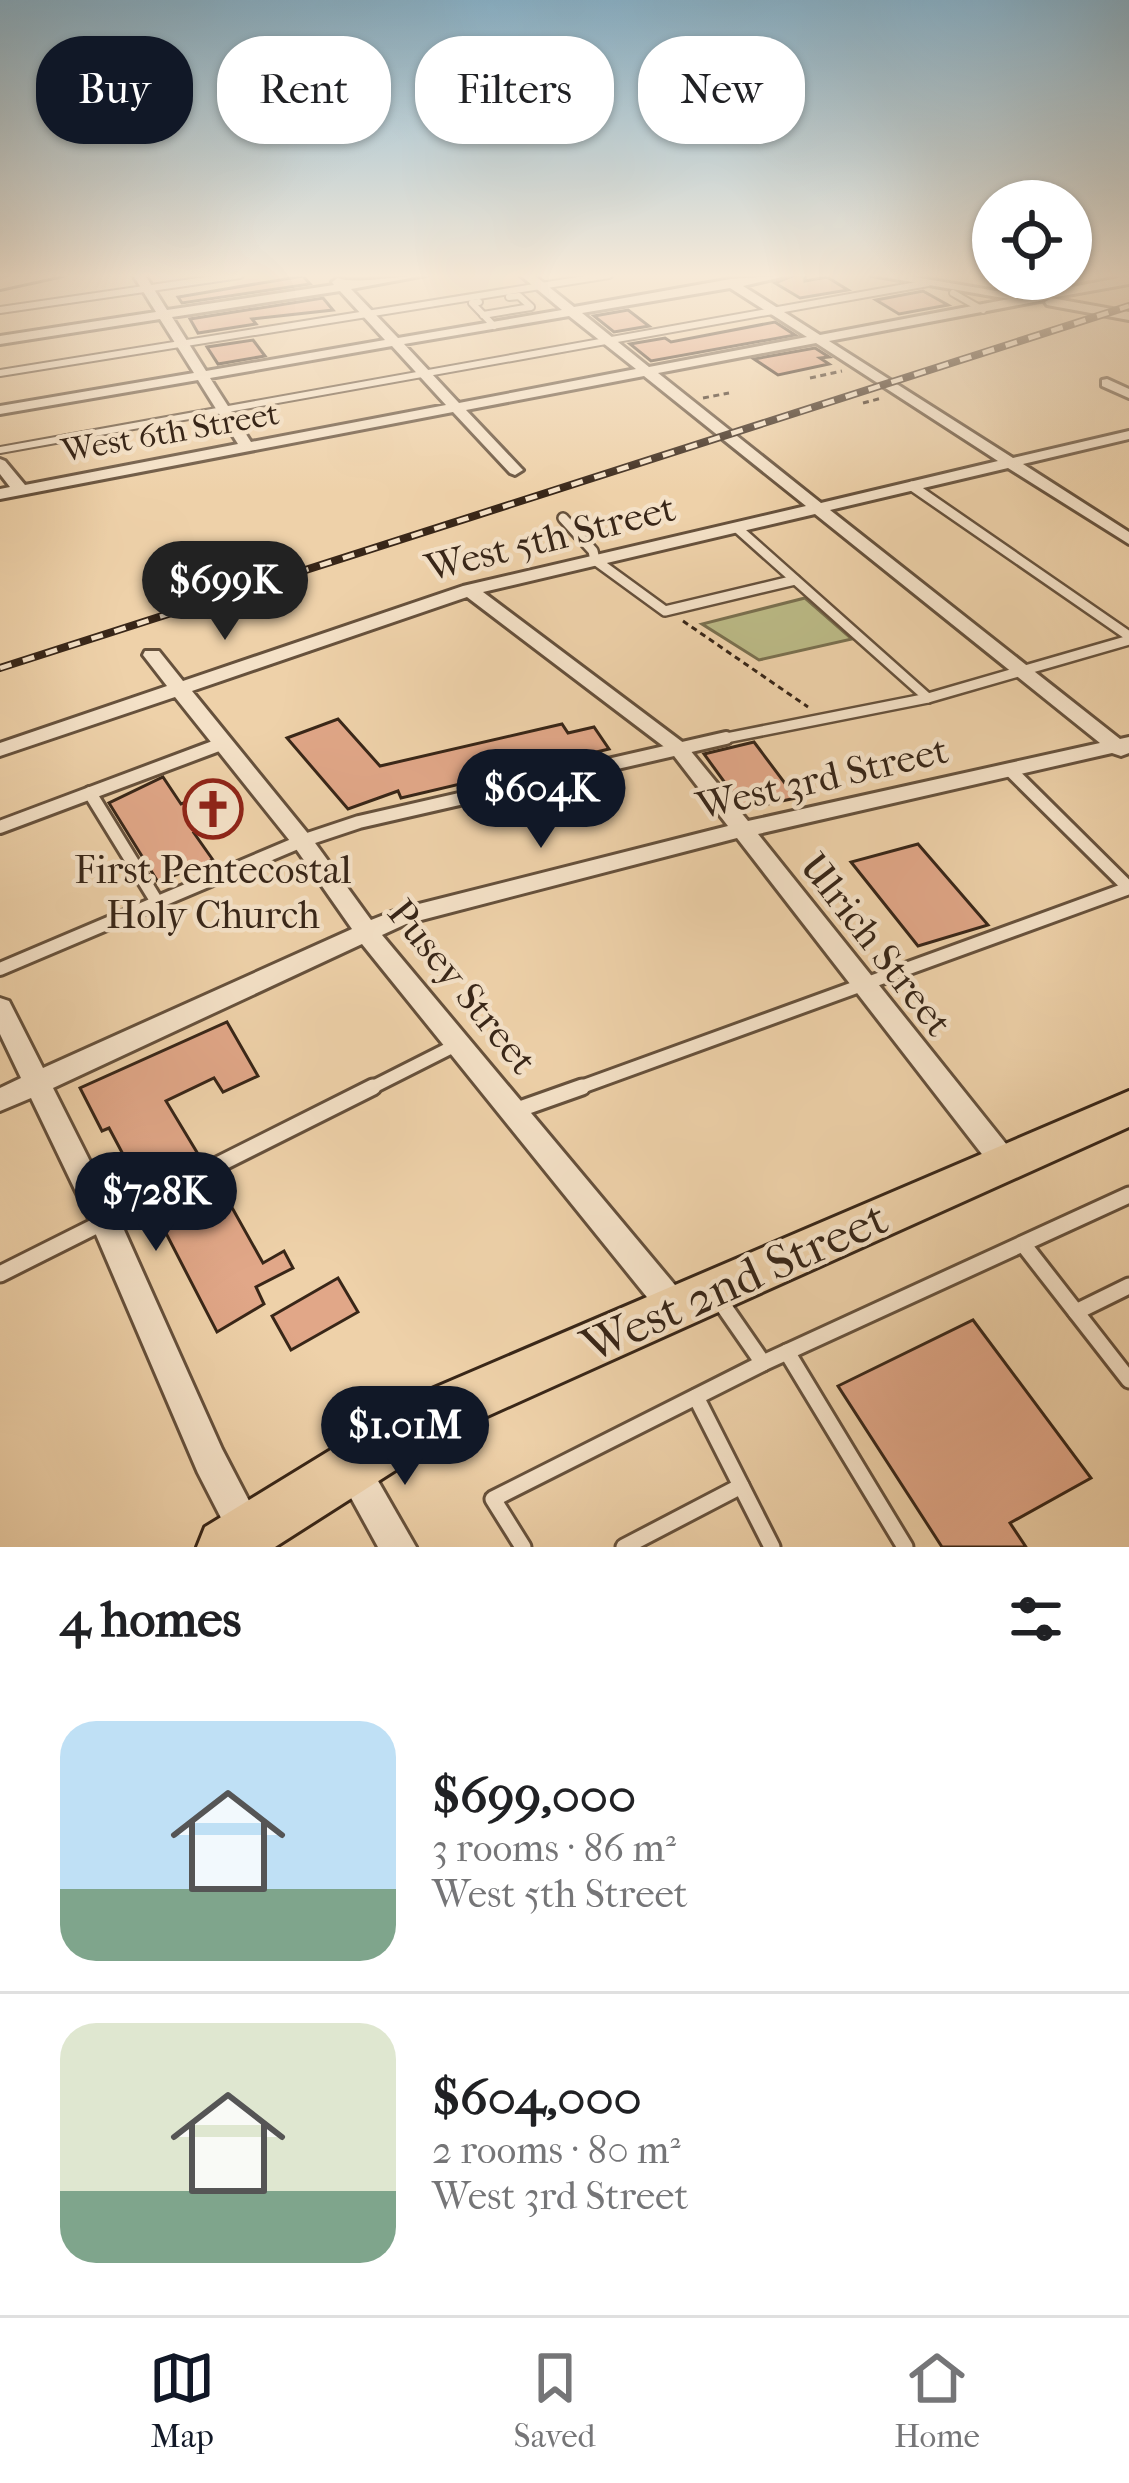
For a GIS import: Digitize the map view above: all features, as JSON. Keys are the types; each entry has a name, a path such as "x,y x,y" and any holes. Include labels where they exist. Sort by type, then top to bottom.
{"main road":[{"name":"West 2nd Street","path":"243,1542 350,1465 445,1409 1129,1108"}],"street":[{"path":"184,347 247,447"},
{"path":"0,410 370,347"},
{"path":"399,347 515,470"},
{"path":"615,347 1124,749"},
{"name":"West 6th Street","path":"0,494 786,347"},
{"path":"829,347 1129,539"},
{"path":"1107,383 1129,394"},
{"name":"West 5th Street","path":"0,751 469,590 1129,435"},
{"path":"1101,442 1129,458"},
{"path":"0,464 20,489"},
{"name":"Ulrich Street","path":"469,590 678,748 1005,1163"},
{"name":"Pusey Street","path":"152,655 302,841 368,934 514,1111 693,1298"},
{"name":"West 3rd Street","path":"0,1100 399,917 742,830 1124,749"},
{"path":"0,1008 105,1221 243,1542"},
{"path":"350,1465 398,1547"}],"lane":[{"path":"0,373 162,347"},
{"path":"0,450 573,347"},
{"path":"912,486 1129,638"},
{"path":"562,518 593,551 595,560 665,610 795,580"},
{"path":"736,528 928,698"},
{"path":"0,969 302,841 412,808 928,698 1129,638"},
{"path":"0,827 224,743"},
{"path":"514,1111 1129,888 1012,771"},
{"path":"90,794 157,902"},
{"path":"0,1274 458,1044"},
{"path":"523,1547 493,1498 763,1363 1129,1195"},
{"path":"1023,1244 1129,1380"},
{"path":"1076,1312 1129,1286"},
{"path":"693,1298 763,1363"},
{"path":"787,1352 904,1547"},
{"path":"696,1397 772,1547"},
{"path":"624,1547 741,1486"}],"path":[{"path":"810,378 862,367"},
{"path":"665,610 824,720"}],"shaded area":[{"path":"805,598 852,639 759,660 702,624"}],"building":[{"path":"207,347 258,347 265,356 218,364"},
{"path":"634,347 727,347 651,361"},
{"path":"815,348 829,357 820,358 829,364 778,375 754,359"},
{"path":"338,719 380,766 562,724 568,733 594,727 609,749 401,798 398,791 348,809 287,738"},
{"path":"754,742 796,798 744,809 704,754"},
{"path":"163,777 181,804 211,793 231,819 194,833 213,860 158,882 109,803"},
{"path":"918,844 988,925 918,946 851,862"},
{"path":"227,1022 258,1076 223,1092 214,1078 166,1101 201,1159 142,1190 109,1128 102,1131 80,1088"},
{"path":"199,1187 214,1213 230,1204 263,1263 284,1251 293,1268 256,1287 264,1304 217,1332 154,1210"},
{"path":"338,1278 358,1312 291,1350 272,1316"},
{"path":"973,1320 1091,1478 1010,1523 1026,1547 942,1547 838,1386"}],"railway":[{"path":"0,668 1001,347"}],"place":[{"name":"First Pentecostal Holy Church","path":"213,809"}]}
